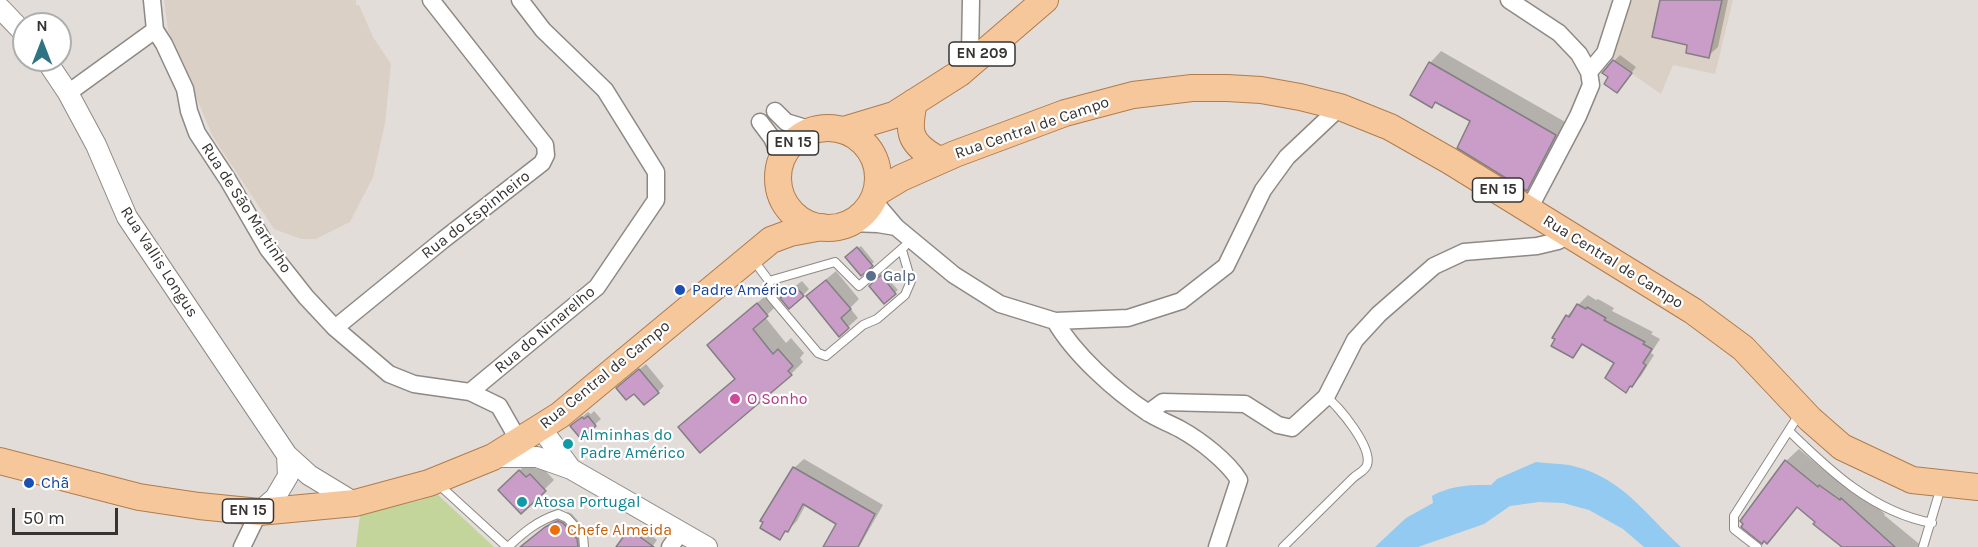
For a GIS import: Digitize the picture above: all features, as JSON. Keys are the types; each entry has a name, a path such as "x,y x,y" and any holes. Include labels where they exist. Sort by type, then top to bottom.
{"main road":[{"name":"EN 209","path":"844,130 904,108 973,62 1045,0"},
{"name":"Rua Central de Campo","path":"875,197 901,178 945,156 1065,113 1133,95 1192,88 1250,90 1300,97 1340,107 1390,127 1450,161 1693,311 1743,348 1796,421 1842,447 1912,480 1978,487"},
{"name":"EN 209","path":"874,158 878,141 904,108"},
{"path":"904,108 910,121 911,135 919,148 945,156"},
{"name":"EN 15","path":"771,240 781,194 778,171 790,145 812,130 823,128 844,130"},
{"path":"844,130 861,140 874,158 878,172 875,197"},
{"name":"Rua Central de Campo","path":"874,158 909,163 945,156"},
{"path":"781,194 787,207 797,217 809,224 822,227"},
{"name":"EN 15","path":"822,227 837,227 850,223 860,217 875,197"},
{"name":"Rua Central de Campo","path":"0,461 139,497 259,512 356,502 435,481 531,440 771,240 790,233 822,227"}],"street":[{"name":"Rua de São Martinho","path":"152,0 155,30 185,89 189,111 197,133 228,180 268,249 306,297 335,328 388,374 414,384 471,392 499,406 531,440"},
{"name":"Rua do Espinheiro","path":"335,328 443,240 542,164 546,155 546,145 431,0"},
{"name":"Rua do Ninarelho","path":"471,392 597,287 656,200 656,172 605,90 543,30 520,0"},
{"path":"971,0 970,54 973,62"},
{"path":"1509,0 1559,33 1579,54 1589,72 1591,85 1578,116 1529,209"},
{"path":"1589,72 1605,53 1622,0"},
{"path":"68,93 155,30"},
{"name":"Rua Vallis Longus","path":"54,72 96,145 127,217 287,455 309,475 356,502"},
{"path":"875,197 906,245 1000,304 1055,321 1128,318 1181,301 1226,266 1263,190 1287,157 1340,107"},
{"path":"775,111 786,122 812,130"},
{"path":"759,122 772,138 782,160"},
{"path":"850,223 896,227"},
{"path":"1148,413 1163,402 1245,404 1278,425 1292,428 1326,397 1355,340 1379,314 1434,266 1464,252 1536,246 1557,241 1569,234"},
{"path":"1055,321 1065,338 1116,390 1148,413 1183,431 1231,467 1239,480 1216,547"},
{"path":"531,440 572,469"},
{"path":"531,440 676,539 707,547"},
{"path":"287,455 288,476 307,508"},
{"path":"307,508 311,491 309,475"},
{"path":"242,547 259,512 276,498 288,476"}],"lane":[{"path":"750,257 769,280 771,297 818,353 826,356 863,325 877,319 905,296 911,280 906,245"},
{"path":"769,280 834,262 859,286 906,245"},
{"path":"1283,547 1365,469 1368,463 1364,448 1345,414 1326,397"},
{"path":"1757,547 1734,529 1734,516 1796,421 1838,477 1877,504 1899,515 1932,522"},
{"path":"435,481 507,547 526,530 543,519 558,514 567,518 583,535 584,547"},
{"path":"1923,547 1942,484"}],"shaded area":[{"path":"164,0 356,0 356,5 359,5 373,37 391,64 385,123 373,177 350,222 316,239 301,239 274,229 213,137 168,30"},
{"path":"1627,0 1733,0 1715,74 1673,65 1661,94 1608,57 1620,22 1627,14"}],"green space":[{"path":"436,493 494,547 356,547 360,515 421,500"}],"water":[{"path":"1536,462 1573,466 1606,479 1633,499 1681,547 1644,547 1623,529 1589,510 1563,503 1539,502 1510,506 1484,524 1418,547 1375,547 1406,518 1433,503 1432,496 1439,492 1468,486 1491,485 1497,479"}],"building":[{"path":"1660,0 1722,0 1709,58 1686,53 1687,45 1652,37"},
{"path":"1613,60 1632,73 1617,93 1604,84 1608,77 1602,73"},
{"path":"1429,62 1556,135 1527,191 1457,148 1470,121 1435,102 1432,108 1410,95"},
{"path":"857,247 873,266 861,276 845,257"},
{"path":"881,275 896,294 884,304 869,286"},
{"path":"826,280 851,309 841,318 849,328 839,337 806,296"},
{"path":"795,286 804,296 789,309 780,298"},
{"path":"757,303 768,316 753,329 773,354 778,349 793,366 788,371 792,375 700,453 678,427 735,379 707,345"},
{"path":"1577,304 1606,318 1604,320 1645,342 1643,344 1652,349 1643,363 1646,365 1626,393 1605,378 1614,363 1582,344 1573,358 1551,346 1555,339 1552,338 1566,315 1569,317"},
{"path":"639,369 659,393 644,405 634,394 626,400 616,388"},
{"path":"588,416 596,426 581,439 570,426 582,417 584,419"},
{"path":"1785,460 1818,487 1819,485 1840,500 1841,498 1895,547 1842,547 1813,524 1815,522 1797,507 1767,544 1764,541 1762,544 1741,527 1743,524 1740,521"},
{"path":"793,467 875,514 858,547 823,547 836,524 803,504 788,532 785,531 780,540 760,528 763,522 760,521"},
{"name":"Atosa Portugal","path":"519,470 526,477 530,474 546,491 521,514 498,490"},
{"name":"Chefe Almeida","path":"558,521 563,523 577,539 578,547 520,547 545,527"},
{"path":"629,529 654,547 616,547"}],"place":[{"name":"Galp","path":"871,276"},
{"name":"Padre Américo","path":"680,290"},
{"name":"O Sonho","path":"735,399"},
{"name":"Alminhas do Padre Américo","path":"568,444"},
{"name":"Chã","path":"29,483"},
{"name":"Atosa Portugal","path":"522,502"},
{"name":"Chefe Almeida","path":"555,530"}]}
